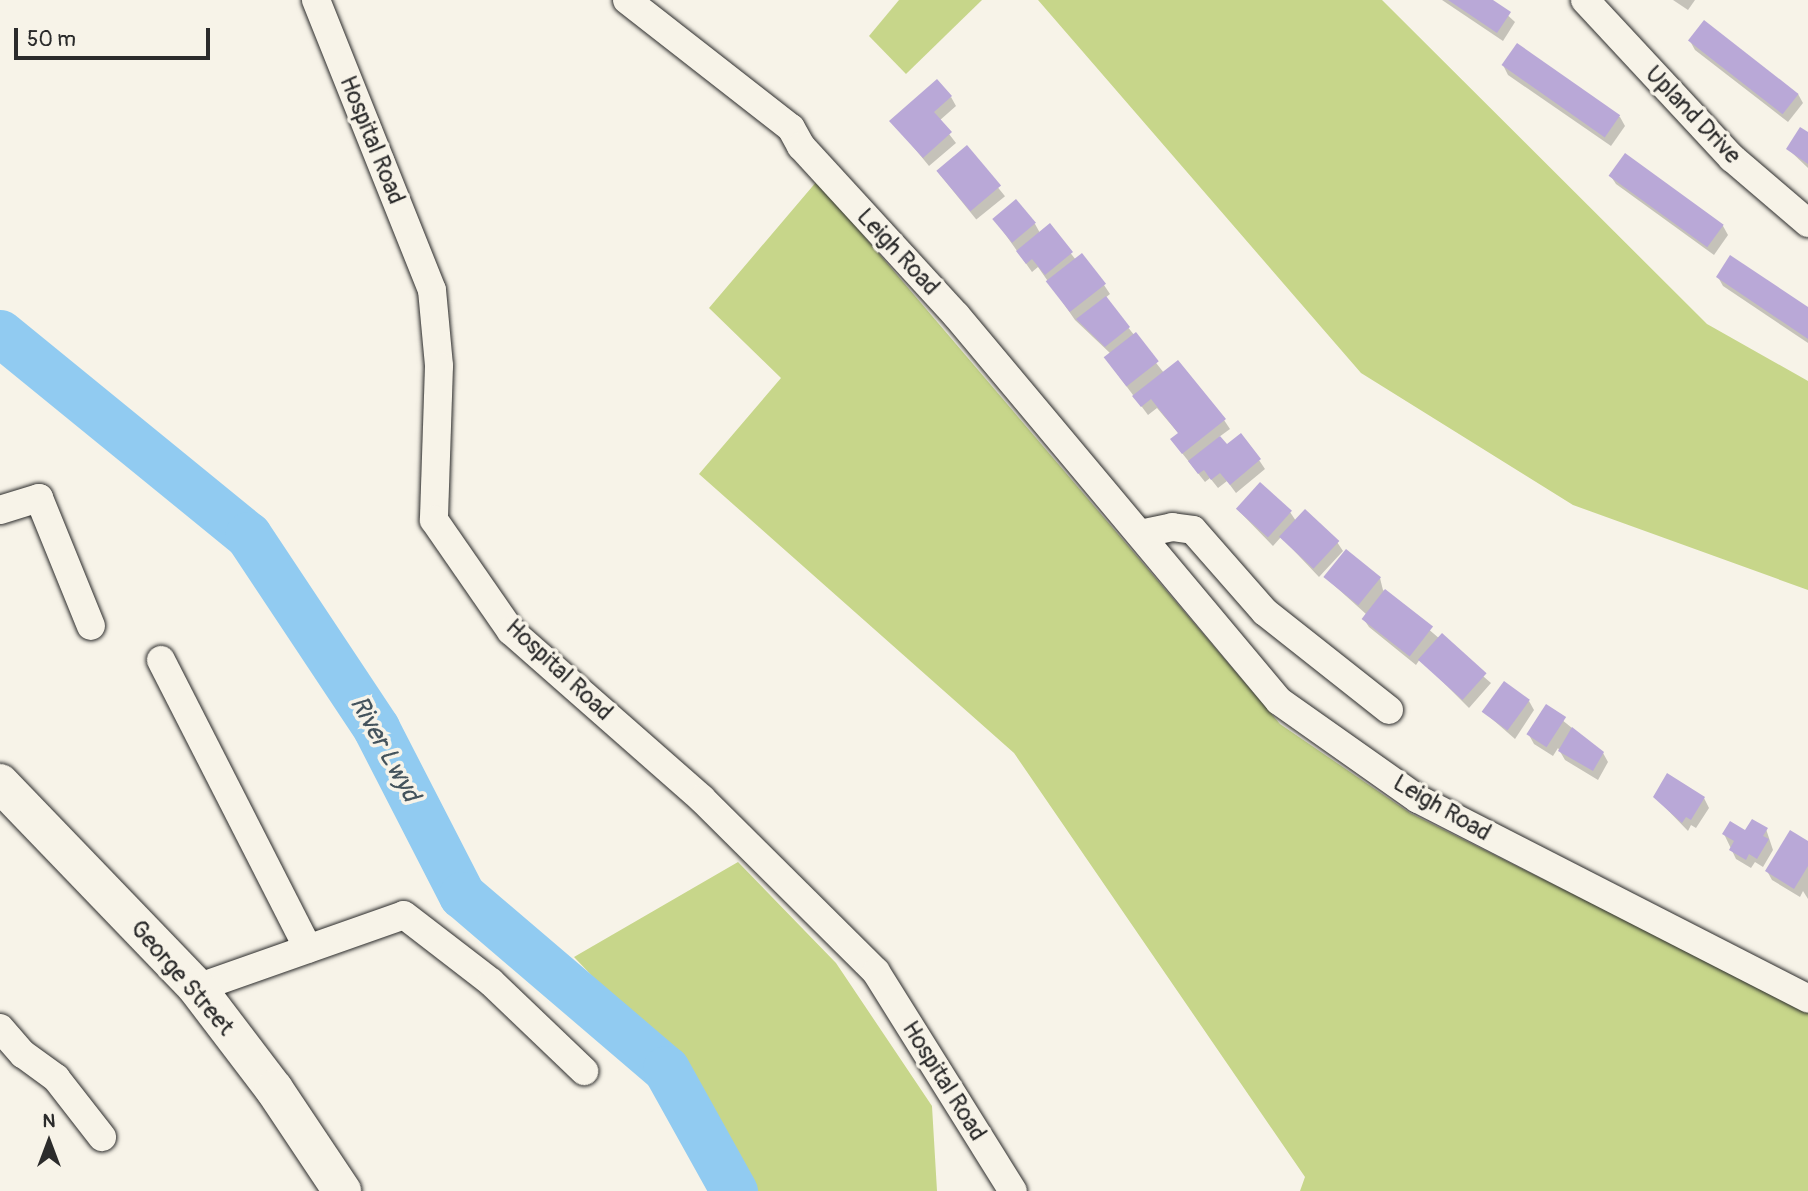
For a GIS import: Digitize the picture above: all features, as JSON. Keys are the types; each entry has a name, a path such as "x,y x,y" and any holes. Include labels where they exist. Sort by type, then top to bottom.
{"main road":[{"name":"George Street","path":"5,797 197,988 274,1090 342,1191"}],"street":[{"name":"Hospital Road","path":"316,0 432,290 439,366 435,520 511,631 702,799 876,972 1013,1191"},
{"name":"Leigh Road","path":"627,0 791,128 801,146 956,315 1279,701 1418,799 1808,999"},
{"name":"Upland Drive","path":"1585,0 1732,158 1808,223"},
{"path":"0,509 38,498 91,625"},
{"path":"1140,534 1172,527 1193,530 1265,612 1390,710"},
{"path":"161,660 308,949"},
{"path":"197,988 404,915 491,982 584,1071"},
{"path":"0,1028 23,1054 56,1078 102,1137"}],"green space":[{"path":"899,0 982,0 906,74 869,36"},
{"path":"1038,0 1382,0 1707,324 1808,381 1808,590 1573,505 1361,373"},
{"path":"817,181 1280,724 1410,813 1808,1011 1808,1191 1300,1191 1305,1177 1014,753 699,474 781,378 709,308"},
{"path":"738,862 836,963 932,1106 937,1191 750,1191 705,1094 574,957"}],"building":[{"path":"1448,0 1493,0 1511,12 1497,33"},
{"path":"1704,20 1799,94 1783,114 1688,40"},
{"path":"1517,43 1620,115 1605,137 1502,65"},
{"path":"937,79 952,96 934,112 952,132 923,158 889,121"},
{"path":"1800,127 1808,132 1808,164 1786,149"},
{"path":"967,145 1001,186 970,211 936,171"},
{"path":"1625,153 1724,225 1707,247 1609,176"},
{"path":"1016,199 1036,223 1012,243 992,219"},
{"path":"1050,223 1073,252 1045,275 1032,259 1026,264 1016,251"},
{"path":"1082,253 1106,284 1070,312 1046,281"},
{"path":"1730,255 1808,307 1808,339 1716,277"},
{"path":"1106,296 1130,327 1105,347 1076,319"},
{"path":"1136,332 1159,361 1126,386 1104,357"},
{"path":"1178,360 1226,419 1182,454 1170,439 1178,433 1151,399 1141,407 1132,396"},
{"path":"1241,433 1261,459 1230,485 1220,473 1211,480 1204,470 1198,474 1188,461 1220,436 1227,444"},
{"path":"1260,482 1292,511 1268,538 1236,509"},
{"path":"1305,509 1339,541 1313,569 1279,537"},
{"path":"1346,549 1381,577 1358,605 1323,577"},
{"path":"1385,589 1433,627 1410,656 1362,619"},
{"path":"1442,633 1487,673 1462,700 1418,660"},
{"path":"1504,681 1530,700 1508,731 1482,712"},
{"path":"1546,704 1566,717 1547,747 1526,734"},
{"path":"1572,727 1604,752 1593,771 1558,751"},
{"path":"1667,773 1705,797 1691,820 1686,817 1682,823 1653,797"},
{"path":"1752,819 1768,828 1763,836 1769,839 1757,859 1749,854 1746,860 1729,850 1734,841 1722,834 1730,821 1745,830"},
{"path":"1790,830 1808,841 1808,866 1794,889 1765,871"}],"waterway":[{"name":"River Lwyd","path":"0,333 248,535 376,728 462,895 666,1069 734,1191"}]}
